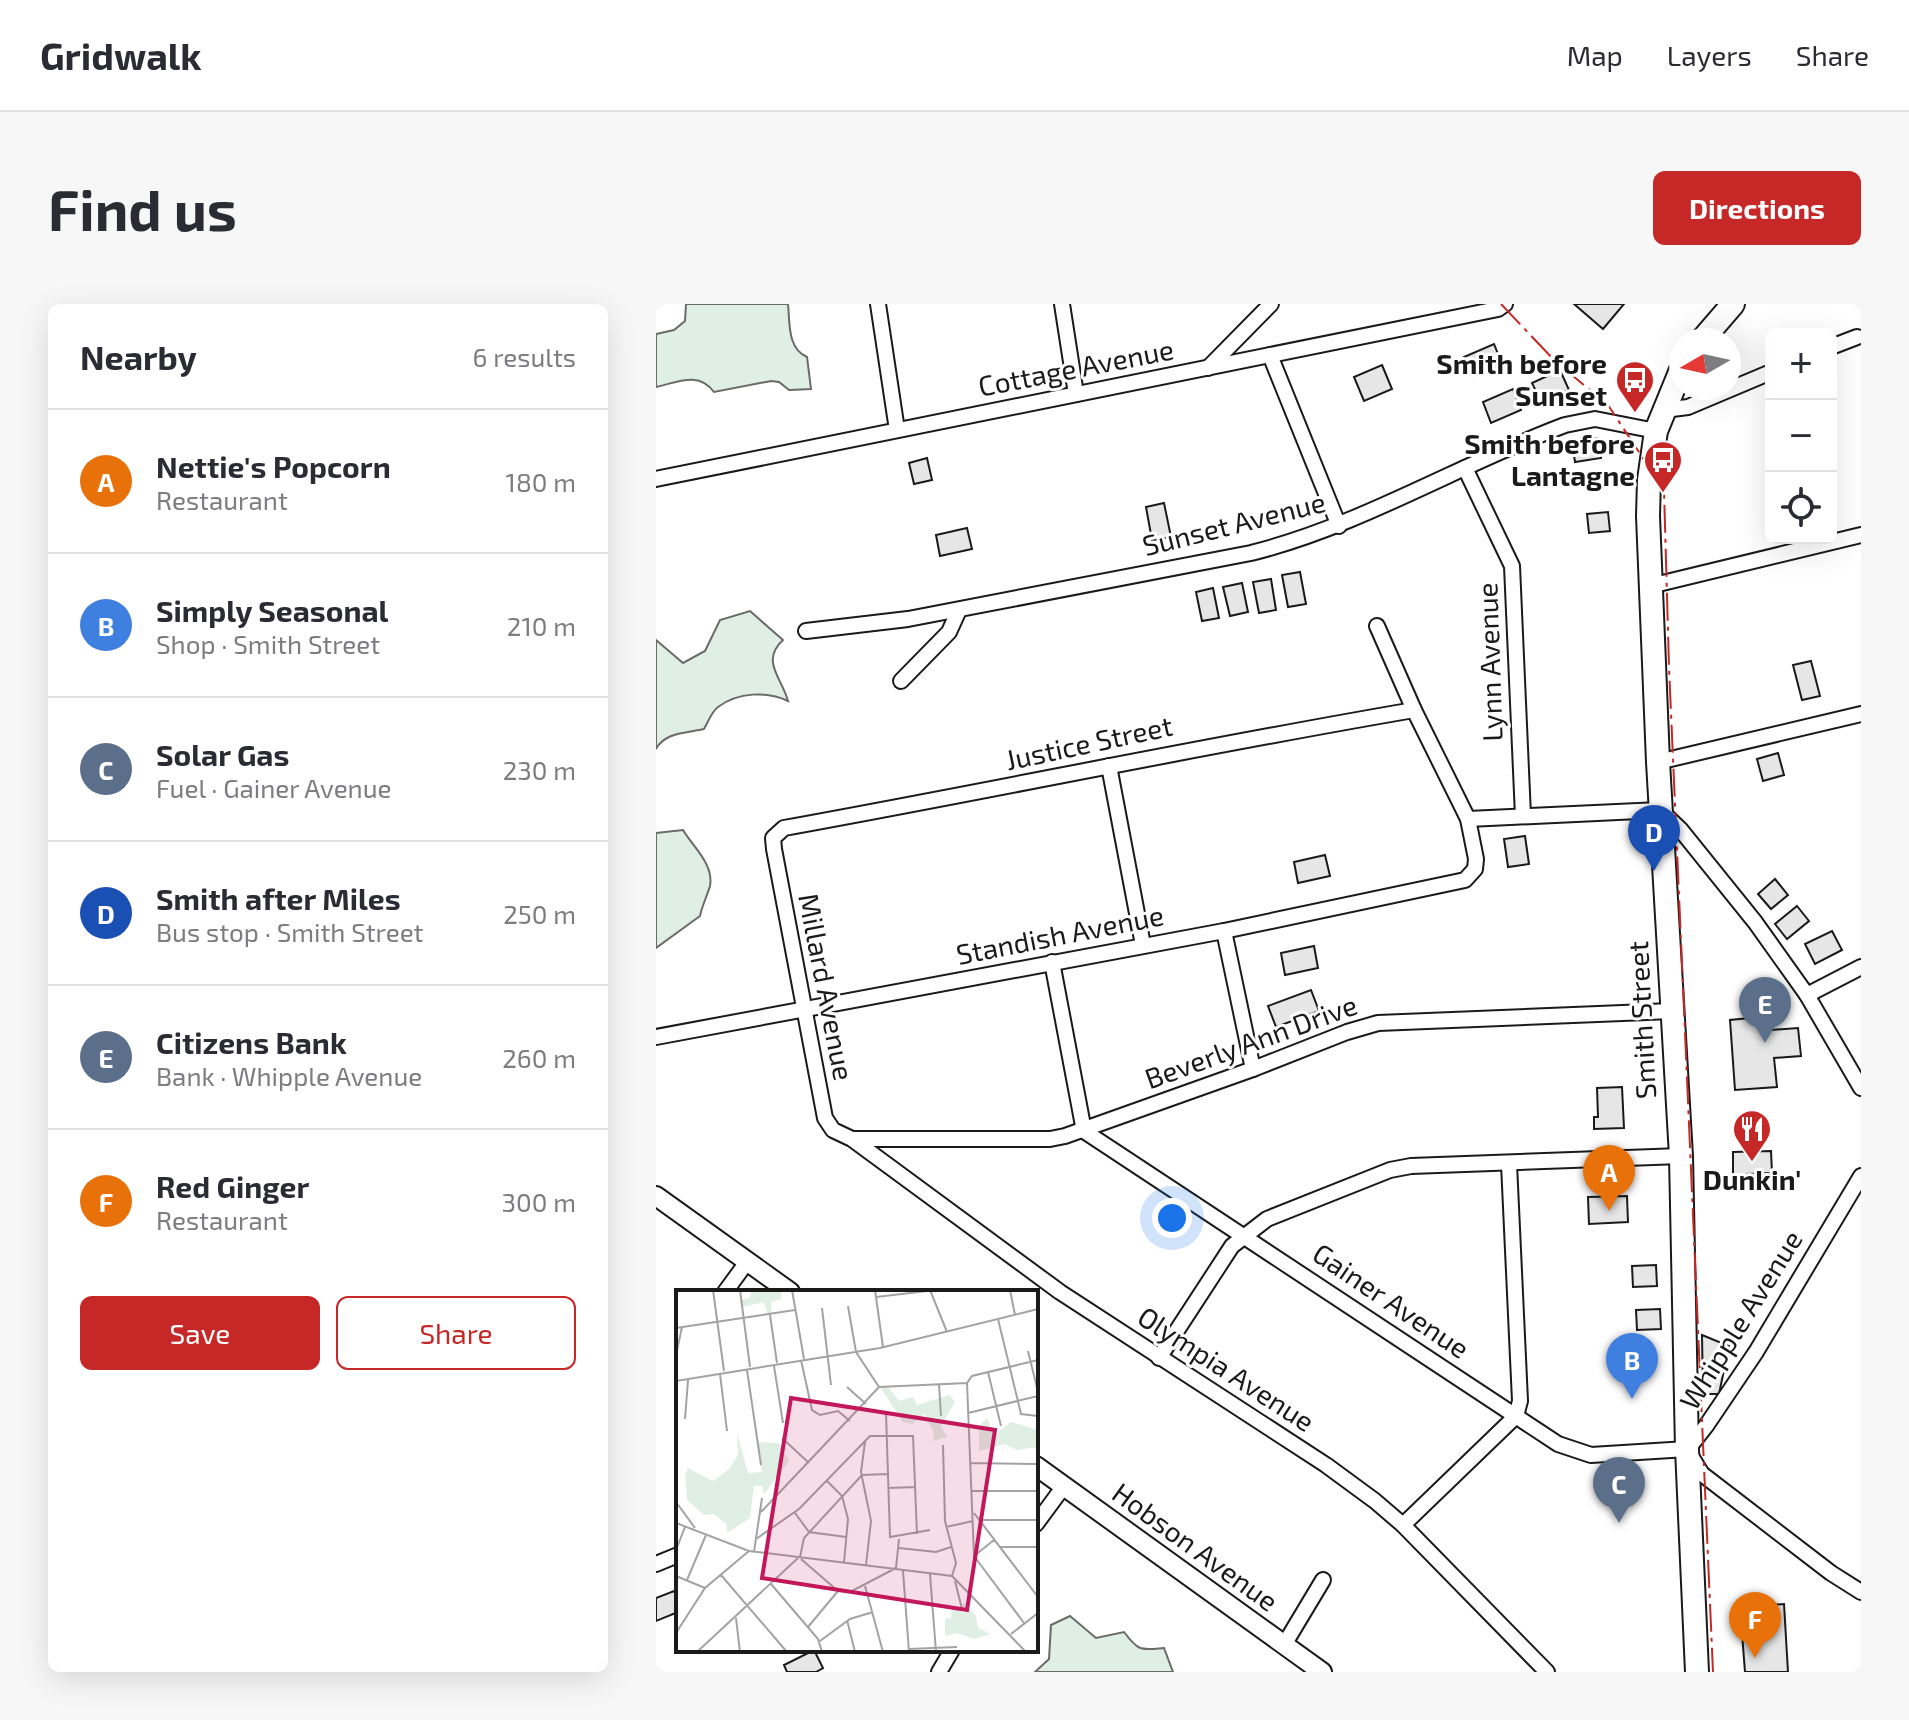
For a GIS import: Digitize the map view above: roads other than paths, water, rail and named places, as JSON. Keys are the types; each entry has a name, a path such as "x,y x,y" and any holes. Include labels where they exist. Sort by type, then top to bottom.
{"main road":[{"path":"1712,328 1733,304"},
{"name":"Smith Street","path":"1669,398 1656,431 1649,480 1650,586 1681,1156 1687,1449 1697,1672"}],"street":[{"path":"878,304 897,430"},
{"path":"1062,304 1076,394"},
{"path":"1208,368 1259,310 1271,304"},
{"name":"Cottage Avenue","path":"656,479 1498,306"},
{"path":"1837,345 1857,337"},
{"path":"1270,355 1339,526"},
{"path":"1664,410 1688,407 1765,375"},
{"name":"Sunset Avenue","path":"806,631 959,610 1300,541 1546,432 1581,421 1615,422 1656,431"},
{"name":"Lynn Avenue","path":"1465,468 1512,566 1523,816"},
{"path":"1650,586 1861,535"},
{"path":"901,681 949,632 959,610"},
{"path":"1377,626 1468,819 1660,810 1680,829 1755,922 1807,995 1861,1088"},
{"name":"Justice Street","path":"777,832 784,828 1205,746 1414,710"},
{"path":"1658,762 1861,714"},
{"path":"1109,766 1143,945"},
{"name":"Standish Avenue","path":"656,1037 1224,931 1454,883 1465,880 1475,869 1468,819"},
{"name":"Millard Avenue","path":"777,832 773,838 774,849 825,1118 833,1130 852,1139"},
{"path":"1224,931 1253,1069"},
{"path":"1052,962 1084,1131"},
{"path":"1807,995 1861,967"},
{"name":"Beverly Ann Drive","path":"852,1139 1050,1139 1084,1131 1378,1023 1672,1011"},
{"name":"Gainer Avenue","path":"1084,1131 1558,1444 1591,1455 1687,1449"},
{"name":"Olympia Avenue","path":"852,1139 1060,1292 1326,1465 1403,1525 1547,1672"},
{"path":"1159,1358 1232,1246 1244,1235 1267,1219 1401,1167 1681,1156"},
{"path":"1403,1525 1516,1416 1520,1401 1509,1164"},
{"name":"Whipple Avenue","path":"1687,1449 1756,1352 1861,1176"},
{"path":"656,1196 787,1290"},
{"path":"726,1290 747,1262"},
{"path":"1687,1449 1702,1474 1831,1573 1861,1592"},
{"name":"Hobson Avenue","path":"1038,1467 1322,1672"},
{"path":"1038,1521 1064,1486"},
{"path":"656,1564 676,1556"},
{"path":"1284,1645 1323,1580"},
{"path":"939,1672 951,1652"}],"place":[{"name":"Smith before Sunset","path":"1635,414"},
{"name":"Smith before Lantagne","path":"1663,494"},
{"name":"Smith after Miles","path":"1654,871"},
{"name":"Citizens Bank","path":"1765,1043"},
{"name":"Dunkin'","path":"1752,1163"},
{"name":"Nettie's Popcorn","path":"1609,1211"},
{"name":"Simply Seasonal","path":"1632,1399"},
{"name":"Solar Gas","path":"1619,1523"},
{"name":"Red Ginger","path":"1755,1658"}]}
